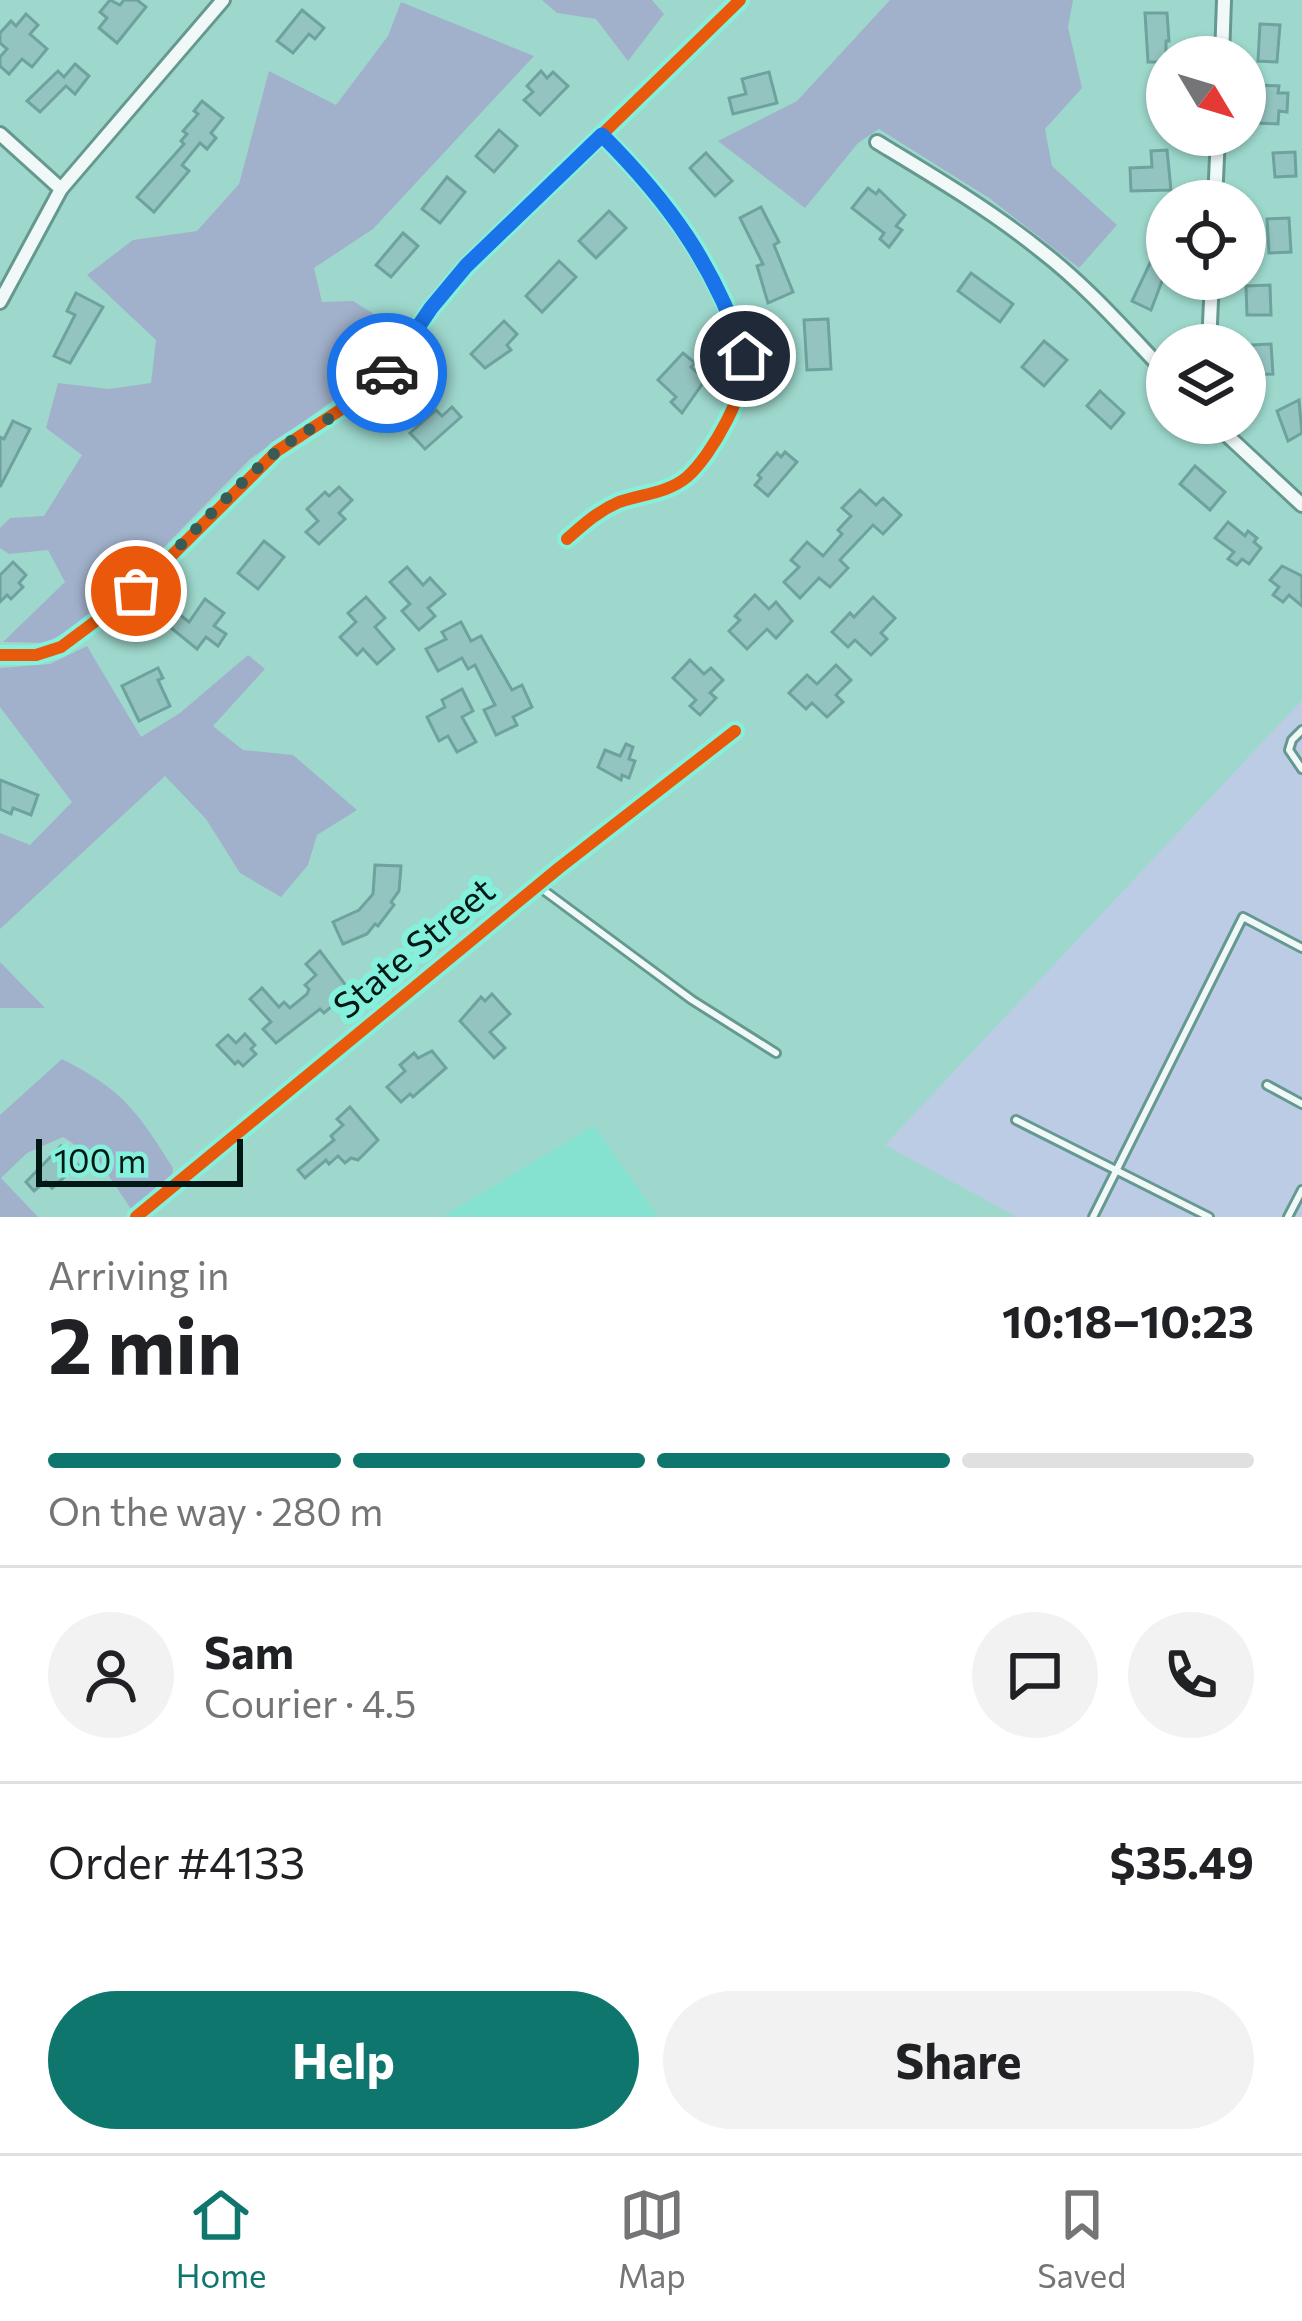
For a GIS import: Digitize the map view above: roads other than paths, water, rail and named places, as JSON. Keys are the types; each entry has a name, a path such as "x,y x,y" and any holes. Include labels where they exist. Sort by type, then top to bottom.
{"street":[{"path":"0,302 61,189 223,0"},
{"path":"0,655 35,655 61,647 87,631 136,591 277,451 377,386 466,266 740,0"},
{"path":"1223,36 1224,0"},
{"path":"0,134 61,189"},
{"path":"567,539 596,513 686,478 728,417 741,384 745,356 695,244 658,195 602,135"},
{"path":"877,142 964,194 1042,251 1146,352"},
{"path":"1237,444 1302,505"},
{"name":"State Street","path":"136,1217 538,886 735,731"}],"lane":[{"path":"1302,730 1289,750 1302,769"},
{"path":"538,886 692,1000 776,1053"},
{"path":"1093,1217 1244,917 1302,948"},
{"path":"1267,1084 1302,1104"},
{"path":"1016,1120 1209,1217"},
{"path":"1288,1217 1302,1190"}]}
